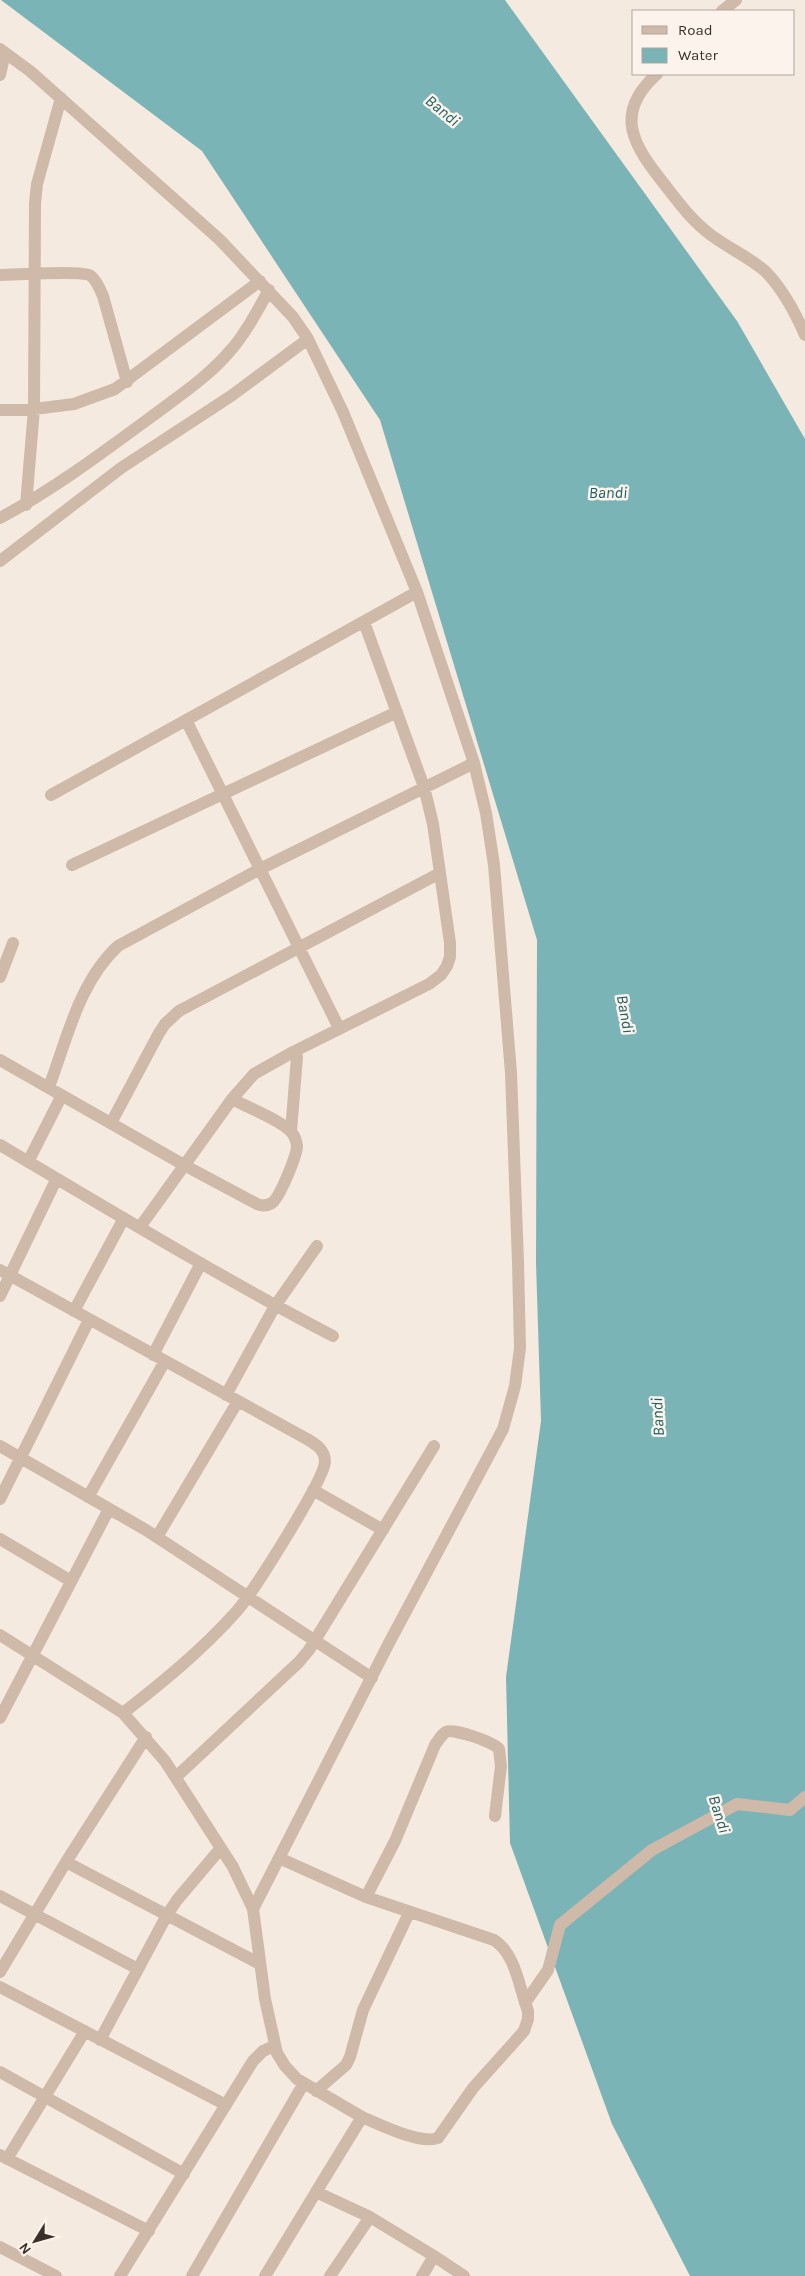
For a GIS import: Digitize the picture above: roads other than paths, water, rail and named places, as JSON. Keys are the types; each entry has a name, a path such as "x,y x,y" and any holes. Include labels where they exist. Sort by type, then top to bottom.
{"street":[{"path":"723,10 736,0"},
{"path":"0,75 3,51 30,71 219,239 293,317 308,339 343,412 417,592 474,763 486,813 494,865 511,1073 518,1262 518,1358 511,1405 503,1429 253,1909"},
{"path":"656,75 640,92 634,103 632,119 634,137 645,160 692,219 711,235 763,270 774,281 787,299 805,335"},
{"path":"26,505 34,409 34,203 37,184 60,98"},
{"path":"0,275 78,273 86,274 95,281 103,296 127,382"},
{"path":"0,410 34,409 74,404 99,396 127,382 264,286"},
{"path":"0,518 26,505 82,469 208,374 232,349 243,334 264,286"},
{"path":"0,561 120,468 232,396 308,339"},
{"path":"52,795 417,592"},
{"path":"140,1227 232,1099 254,1074 339,1028 430,984 441,975 447,966 450,957 450,943 433,824 424,787 364,622"},
{"path":"72,865 396,712"},
{"path":"186,720 339,1028"},
{"path":"49,1088 85,989 106,956 118,946 260,869 474,763"},
{"path":"111,1123 159,1033 171,1017 298,946 440,873"},
{"path":"0,977 13,943"},
{"path":"0,1060 184,1165 263,1206 271,1204 276,1199 297,1146 291,1131 297,1057 293,1052"},
{"path":"28,1162 62,1095"},
{"path":"232,1099 291,1131"},
{"path":"0,1145 56,1180 275,1306 333,1336"},
{"path":"0,1296 5,1273 56,1180"},
{"path":"74,1311 124,1218"},
{"path":"226,1395 275,1306 317,1246"},
{"path":"154,1355 201,1263"},
{"path":"5,1273 307,1439 322,1451 324,1466 313,1490 249,1596 236,1613 179,1669 123,1713"},
{"path":"0,1499 89,1320"},
{"path":"88,1497 165,1361"},
{"path":"156,1537 238,1401"},
{"path":"0,1446 156,1537 372,1678"},
{"path":"176,1777 299,1662 315,1641 434,1446"},
{"path":"313,1490 383,1530"},
{"path":"0,1718 109,1509"},
{"path":"0,1539 71,1581"},
{"path":"0,1635 123,1713 146,1738 176,1777 233,1867 253,1909 274,2046 285,2066 316,2091 362,2117 412,2137 433,2140 438,2138 478,2082 524,2031 528,2019 525,2003 510,1958 499,1944 366,1898 279,1858"},
{"path":"366,1898 395,1841 435,1745 444,1733 452,1731 491,1742 499,1749 501,1766 495,1816"},
{"path":"0,1972 66,1862 146,1738"},
{"path":"525,2003 548,1970 560,1925 652,1850 737,1804 790,1810 805,1797"},
{"path":"100,2040 167,1915 177,1900 221,1848"},
{"path":"66,1862 260,1964"},
{"path":"0,1896 138,1969"},
{"path":"316,2091 346,2064 350,2057 363,2010 408,1913"},
{"path":"0,1986 226,2105"},
{"path":"85,2032 46,2098 4,2157 149,2231"},
{"path":"120,2276 259,2054 274,2046"},
{"path":"0,2072 184,2174"},
{"path":"192,2276 304,2083"},
{"path":"264,2276 362,2117"},
{"path":"316,2192 370,2217 464,2276"},
{"path":"330,2276 370,2217"},
{"path":"0,2247 56,2276"},
{"path":"422,2276 434,2256"}],"water":[{"name":"Bandi","path":"1,0 505,0 737,321 805,439 805,2276 690,2276 612,2124 510,1843 506,1677 541,1421 536,1263 537,940 380,420 202,151"}]}
